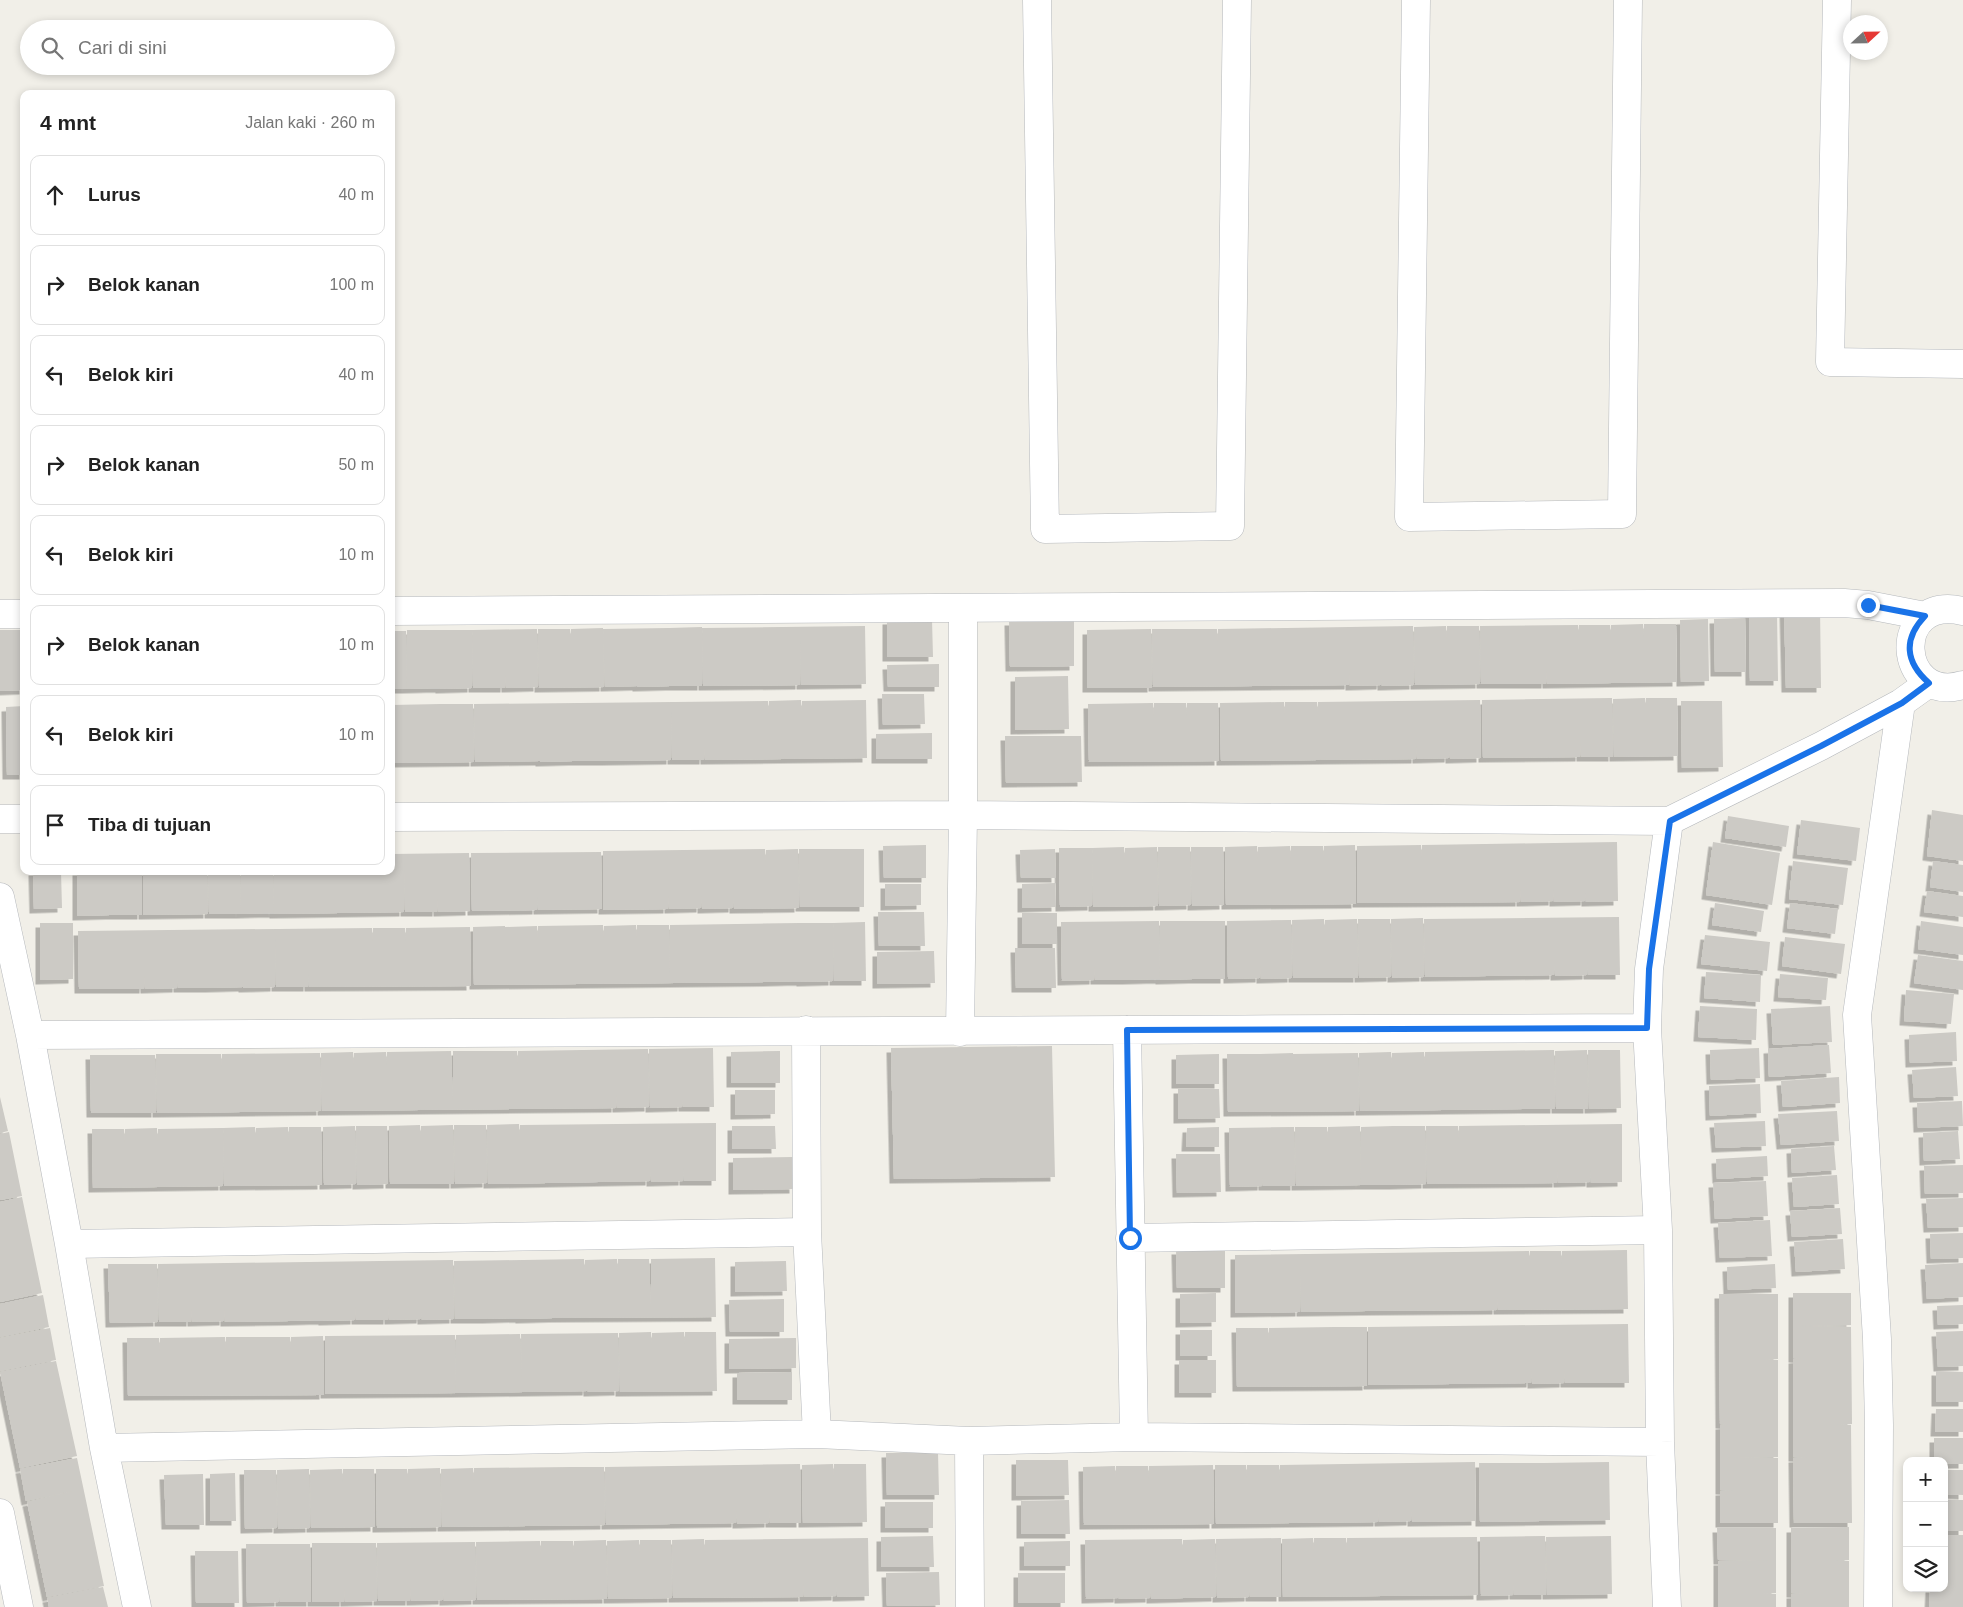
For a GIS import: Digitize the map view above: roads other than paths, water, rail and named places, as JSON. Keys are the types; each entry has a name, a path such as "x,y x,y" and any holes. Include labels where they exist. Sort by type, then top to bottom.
{"street":[{"path":"1037,0 1045,529 1230,526 1236,0"},
{"path":"1416,0 1409,517 1622,514 1628,0"},
{"path":"1837,0 1830,362 1963,364"},
{"path":"395,611 1844,603 1868,605 1925,616"},
{"path":"960,1032 963,608"},
{"path":"1963,611 1950,608 1937,610 1925,616 1916,625 1910,637 1909,650 1912,663 1919,674 1929,683 1941,687 1954,688 1963,685"},
{"path":"0,614 20,614"},
{"path":"395,817 963,815 1670,821 1821,746 1902,703 1929,683"},
{"path":"1878,1607 1879,1425 1877,1340 1857,1016 1902,703"},
{"path":"0,819 20,819"},
{"path":"1667,1607 1660,1442 1658,1230 1647,1028 1649,969 1670,821"},
{"path":"0,897 30,1035 69,1244 104,1448 137,1607"},
{"path":"30,1035 806,1030 960,1032 1647,1028"},
{"path":"806,1030 807,1232 817,1434"},
{"path":"1127,1030 1134,1437"},
{"path":"1130,1238 1658,1230"},
{"path":"69,1244 807,1232"},
{"path":"104,1448 817,1434 970,1441 1134,1437 1660,1442"},
{"path":"970,1441 970,1607"},
{"path":"0,1513 19,1607"}]}
